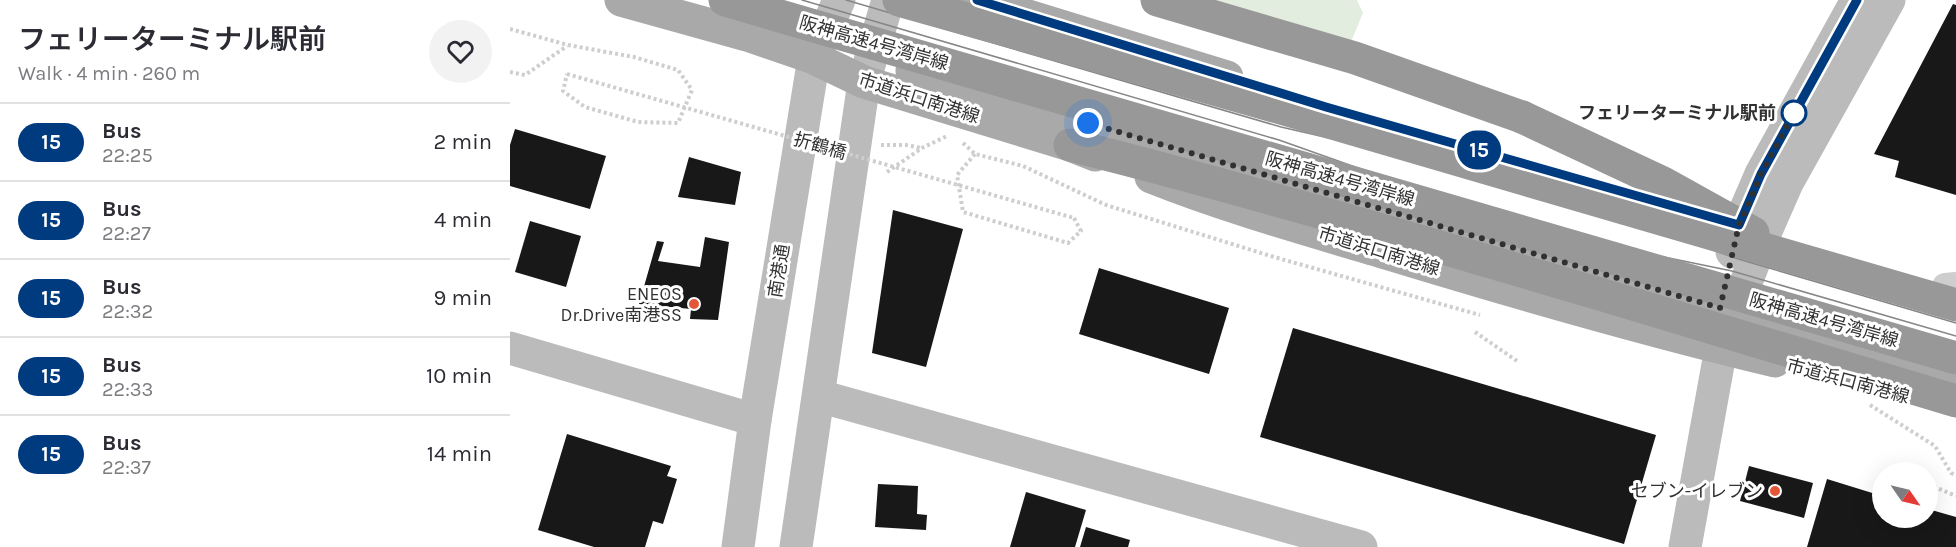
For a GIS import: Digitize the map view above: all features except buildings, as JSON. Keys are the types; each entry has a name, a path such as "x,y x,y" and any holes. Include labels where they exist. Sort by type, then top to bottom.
{"highway":[{"name":"阪神高速4号湾岸線","path":"725,0 1956,358"},
{"path":"899,0 1260,102 1804,261 1953,291"},
{"path":"1157,0 1355,58 1522,117 1663,183 1804,261"},
{"path":"1070,145 1293,204 1956,401"}],"main road":[{"name":"市道浜口南港線","path":"621,0 747,35 814,58 1727,311 1956,385"},
{"path":"976,0 1326,107 1752,229 1953,291"},
{"name":"市道浜口南港線","path":"867,71 1070,145 1203,198 1584,312 1783,363 1956,411"}],"street":[{"name":"南港通","path":"738,547 814,58 839,0"},
{"path":"796,547 867,71 888,0"},
{"path":"1685,547 1727,311 1752,229 1761,174 1857,0"},
{"path":"1752,229 1786,183 1889,0"},
{"path":"510,348 756,420"},
{"path":"819,396 1361,547"}],"path":[{"path":"510,29 568,45"},
{"path":"510,72 525,75 568,45"},
{"name":"折鶴橋","path":"568,45 634,57 678,70 692,90 678,123 638,122 585,107 563,91 567,74 1074,218 1081,231 1068,243 963,212 957,175 975,154"},
{"path":"887,172 922,148 952,133"},
{"path":"960,140 975,154 1023,166 1106,205 1274,257 1480,315"},
{"path":"877,146 906,145 922,148"},
{"path":"1475,332 1517,361"},
{"path":"1864,402 1935,446 1951,473 1956,475"},
{"path":"1938,488 1956,496"}],"green space":[{"path":"1203,0 1357,0 1363,13 1351,42"}],"tram line":[{"path":"802,0 1279,140 1372,173 1630,250 1732,271 1956,336"},
{"path":"846,0 1281,127 1377,149 1639,223 1735,258 1956,323"}],"bus line":[{"name":"15","path":"977,0 1326,107 1739,225 1761,174 1857,0"}],"place":[{"name":"フェリーターミナル駅前","path":"1794,113"},
{"name":"ENEOS Dr.Drive南港SS","path":"694,304"},
{"name":"セブン-イレブン","path":"1775,491"}],"route":[{"path":"1088,123 1648,289 1720,308 1739,225 1761,174 1794,113"}]}
